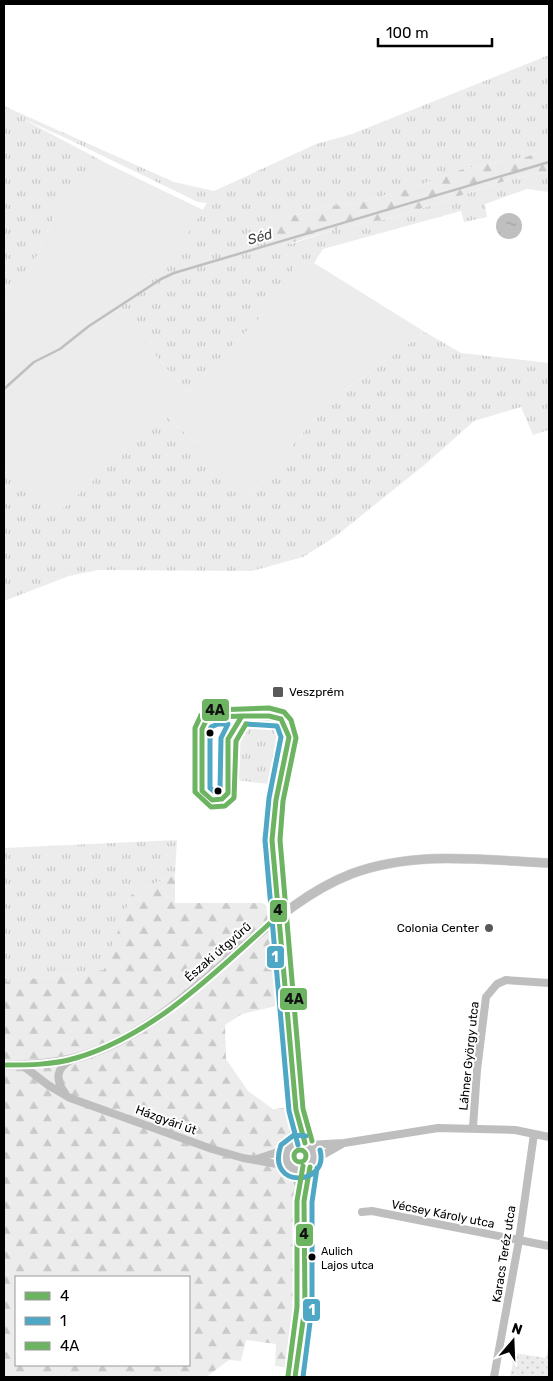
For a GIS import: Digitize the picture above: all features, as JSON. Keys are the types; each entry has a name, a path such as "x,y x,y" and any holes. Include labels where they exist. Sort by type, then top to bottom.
{"main road":[{"name":"Északi útgyűrű","path":"22,1065 74,1058 128,1036 192,991 279,915 348,875 386,863 439,858 549,863"},
{"path":"4,1066 22,1065"}],"street":[{"path":"242,716 274,717 285,724 289,738 272,828 296,1110 307,1144 313,1152 304,1201 305,1307 294,1377"},
{"name":"Láhner György utca","path":"473,1127 477,1070 486,997 497,984 506,980 549,983"},
{"path":"70,1098 59,1085 58,1078 60,1067 74,1058"},
{"name":"Házgyári út","path":"22,1065 48,1085 70,1098 212,1149 291,1168"},
{"path":"296,1110 290,1146 285,1159 291,1168 304,1201"},
{"path":"255,1160 290,1146 344,1142 438,1128 473,1127 515,1130 549,1137"},
{"name":"Karacs Teréz utca","path":"494,1377 519,1240 534,1134"},
{"path":"291,1168 302,1171 344,1142"},
{"name":"Vécsey Károly utca","path":"362,1212 372,1211 549,1246"}],"green space":[{"path":"549,55 549,148 526,157 466,168 423,184 355,204 327,206 288,217 291,244 339,228 392,218 508,180 549,171 549,192 527,189 485,204 487,217 464,222 461,211 323,249 314,263 295,266 285,292 187,392 111,304 176,252 207,203 198,202 21,118 106,163 77,188 58,211 21,287 4,306 4,106 174,182 214,191 316,144 352,134"},
{"path":"549,148 549,171 508,180 392,218 339,228 278,247 266,240 269,231 288,217 327,206 355,204 423,184 466,168 526,157"},
{"path":"106,163 203,210 176,252 111,304 187,392 285,292 295,265 314,263 425,332 331,400 251,494 164,414 54,517 4,463 4,306 21,287 58,211 77,188"},
{"path":"425,332 461,353 549,363 549,431 533,435 521,407 474,421 428,462 336,536 303,557 252,571 98,570 69,576 4,601 4,463 54,516 164,414 251,494 331,400"},
{"path":"238,726 269,726 276,729 278,742 269,784 236,780"},
{"path":"207,753 214,754 213,794 207,787"},
{"path":"177,840 175,874 131,895 105,970 4,982 4,848"},
{"path":"175,874 175,903 262,903 274,909 281,917 289,1003 242,1014 225,1025 226,1059 248,1091 273,1109 297,1107 291,1144 259,1158 269,1164 293,1171 304,1208 307,1308 297,1369 275,1366 276,1344 246,1340 241,1361 229,1360 206,1377 4,1377 4,982 104,970 131,895"},
{"path":"549,1343 549,1377 510,1377 513,1363 508,1352 546,1358"}],"water":[{"path":"509,213 518,217 522,226 518,235 509,239 500,235 496,226 500,217"}],"waterway":[{"name":"Séd","path":"4,389 34,362 60,349 89,326 161,279 174,273 549,162"}],"transit line":[{"name":"4A","path":"246,724 236,741 234,798 225,806 211,807 195,792 195,728 201,715 215,710 269,708 284,712 291,720 296,738 283,801 280,840 303,1109 312,1141"},
{"name":"4","path":"242,716 269,716 281,719 289,737 276,800 272,840 296,1110 305,1143"},
{"name":"4","path":"242,716 228,739 228,793 222,799 212,800 202,791 202,729 206,721 216,717 242,716"},
{"name":"1","path":"218,724 228,724 221,738 220,790 215,792 210,788 210,731 211,727 218,724"},
{"name":"1","path":"246,724 277,726 281,737 269,798 265,840 289,1111 298,1145"},
{"name":"4","path":"4,1065 40,1064 76,1058 133,1034 185,998 279,915"},
{"name":"1","path":"306,1136 294,1135 281,1145 278,1160 282,1170 289,1176 298,1178 308,1176 316,1171 321,1162 320,1150"},
{"name":"4A","path":"302,1150 305,1151 306,1156 305,1161 298,1162 295,1161 294,1154 295,1151 302,1150"},
{"name":"4A","path":"288,1376 297,1307 297,1201 303,1166"},
{"name":"4","path":"295,1377 305,1307 304,1201 310,1167"},
{"name":"1","path":"303,1377 312,1307 312,1202 317,1168"}],"place":[{"name":"Veszprém","path":"278,692"},
{"name":"Colonia Center","path":"489,928"},
{"name":"Aulich Lajos utca","path":"312,1257"}]}
